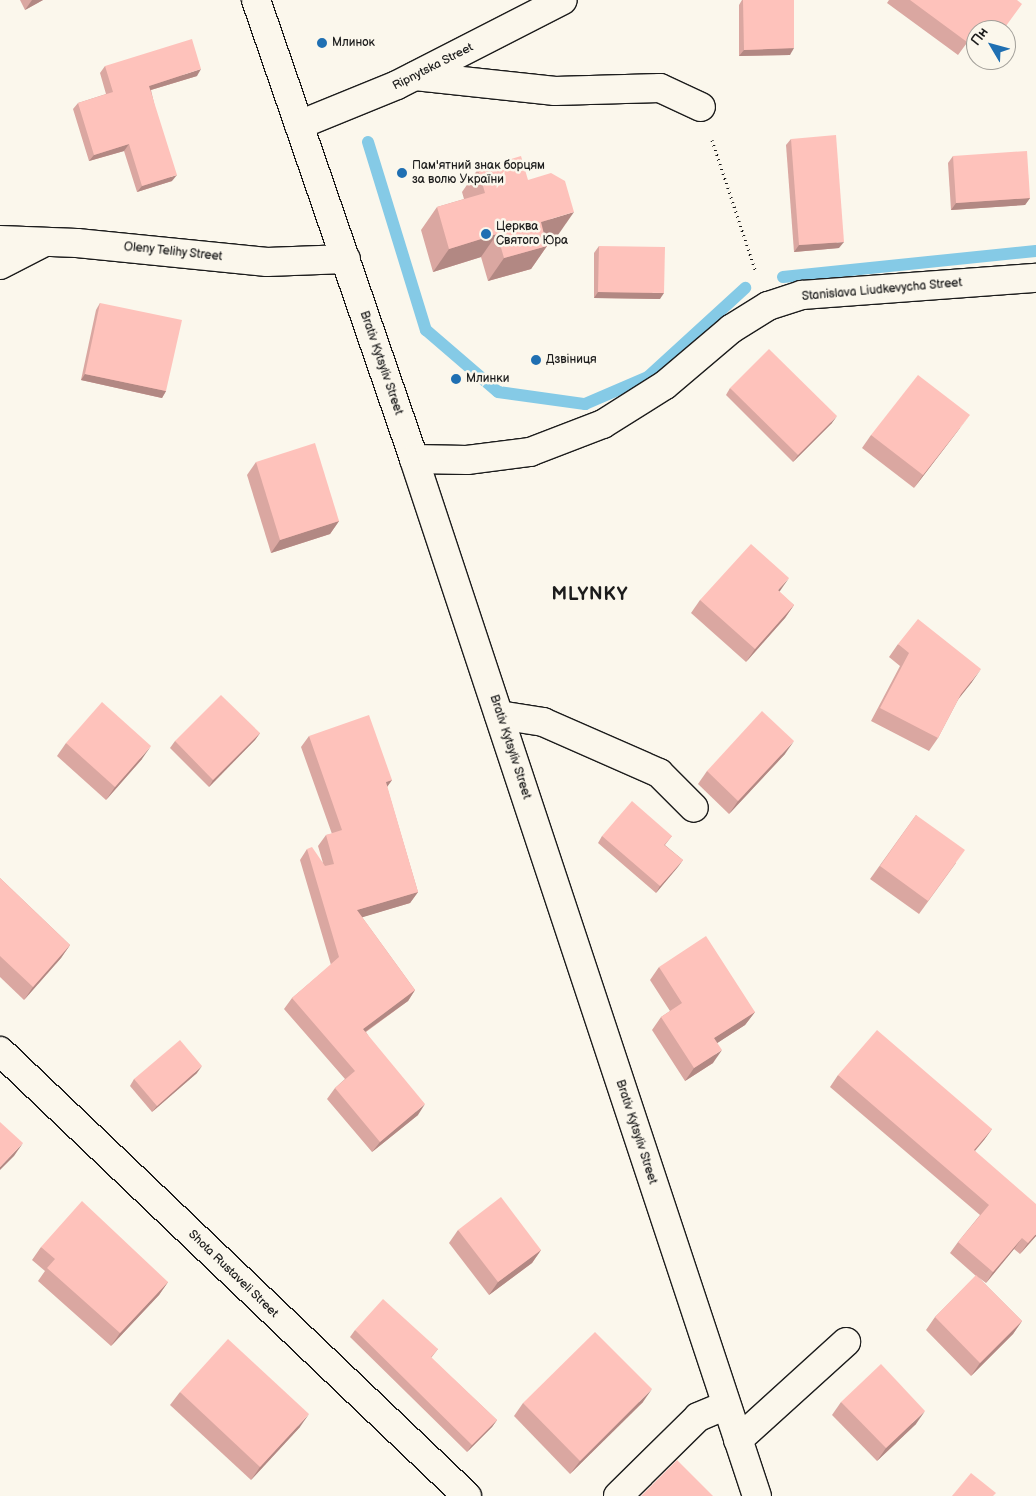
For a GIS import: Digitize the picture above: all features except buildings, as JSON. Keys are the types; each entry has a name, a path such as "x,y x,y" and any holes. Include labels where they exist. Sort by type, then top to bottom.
{"street":[{"name":"Brativ Kytsyliv Street","path":"256,0 414,459 757,1496"},
{"name":"Ripnytska Street","path":"299,125 415,76 563,0"},
{"path":"415,76 555,91 660,88 701,107"},
{"name":"Oleny Telihy Street","path":"0,240 45,242 268,262 346,259"},
{"path":"0,265 45,242"},
{"name":"Stanislava Liudkevycha Street","path":"414,459 467,460 530,452 603,424 666,385 731,329 768,306 802,295 1036,278"},
{"path":"499,715 543,722 659,773 694,808"},
{"name":"Shota Rustaveli Street","path":"0,1051 467,1496"},
{"path":"738,1440 846,1342"},
{"path":"618,1496 698,1417 726,1405"}],"path":[{"path":"701,107 768,306"}],"waterway":[{"path":"368,142 426,330 498,392 585,404 648,377 745,288"},
{"path":"783,277 1036,251"}],"place":[{"name":"Млинок","path":"322,43"},
{"name":"Пам'ятний знак борцям за волю України","path":"402,173"},
{"name":"Церква Святого Юра","path":"486,234"},
{"name":"Дзвіниця","path":"536,360"},
{"name":"Млинки","path":"456,379"}],"district":[{"name":"MLYNKY","path":"590,595"}]}
